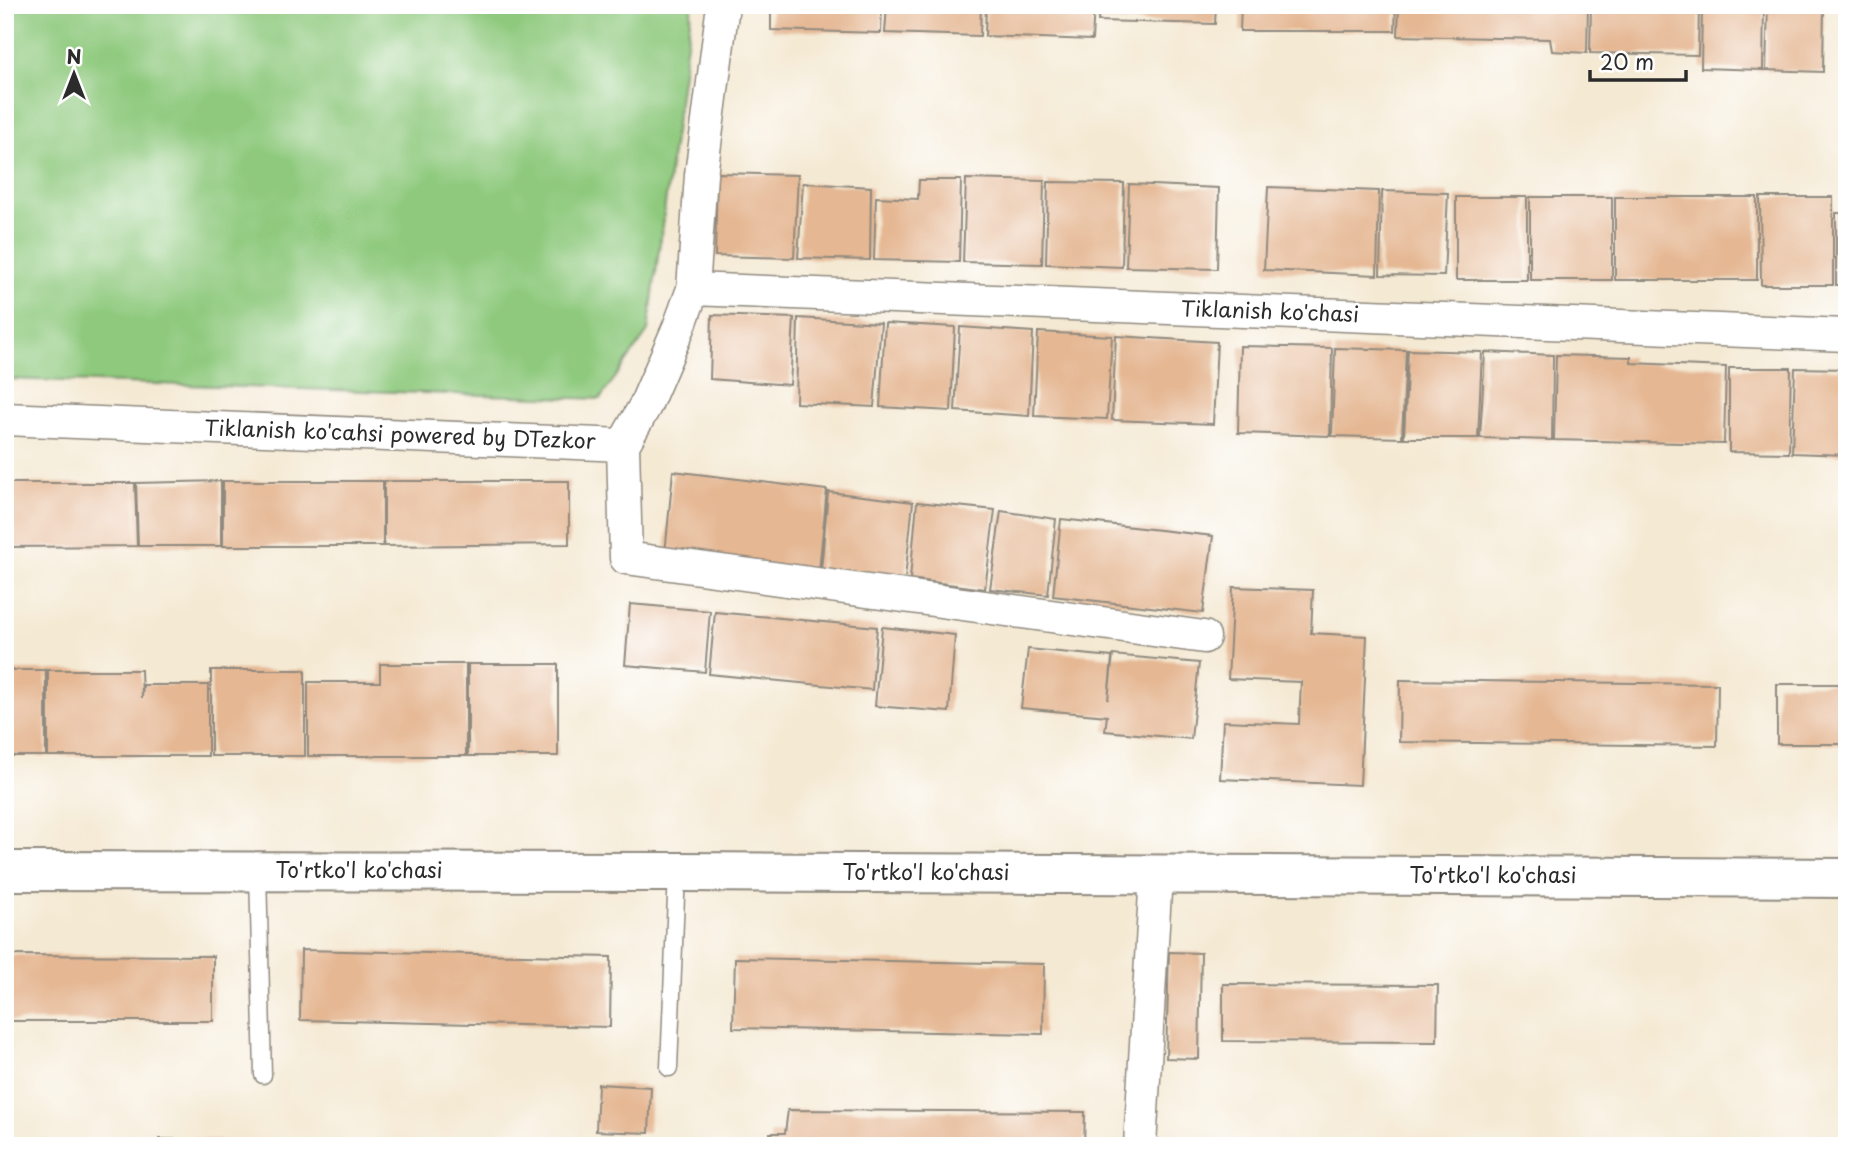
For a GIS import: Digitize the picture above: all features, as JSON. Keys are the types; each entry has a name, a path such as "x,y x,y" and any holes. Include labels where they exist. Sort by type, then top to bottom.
{"street":[{"name":"Tiklanish ko'cahsi powered by DTezkor","path":"5,419 623,445 645,406 693,289 701,175 723,5"},
{"name":"Tiklanish ko'chasi","path":"693,289 1847,335"},
{"path":"623,445 626,558 1204,637"},
{"name":"To'rtko'l ko'chasi","path":"5,871 1847,878"},
{"path":"1140,1146 1156,875"}],"lane":[{"path":"258,871 263,1075"},
{"path":"669,1068 677,872"}],"green space":[{"path":"5,5 692,5 648,331 600,399 5,379"}],"building":[{"path":"771,5 882,5 881,33 771,30"},
{"path":"887,5 981,5 980,36 885,33"},
{"path":"986,5 1094,5 1092,40 985,36"},
{"path":"1099,5 1216,5 1215,24 1098,21"},
{"path":"1241,5 1396,5 1395,31 1240,31"},
{"path":"1399,5 1588,5 1587,53 1552,51 1550,39 1398,36"},
{"path":"1591,5 1699,5 1698,55 1590,53"},
{"path":"1702,5 1764,5 1763,70 1701,68"},
{"path":"1768,5 1824,5 1823,72 1766,70"},
{"path":"717,173 798,175 794,258 715,256"},
{"path":"966,179 1044,181 1042,264 963,262"},
{"path":"919,180 961,180 959,262 874,260 876,197 918,199"},
{"path":"1048,182 1124,183 1122,267 1046,264"},
{"path":"803,183 871,187 870,260 798,258"},
{"path":"1129,184 1219,188 1217,269 1126,267"},
{"path":"1268,187 1379,191 1377,275 1264,270"},
{"path":"1382,191 1448,193 1444,276 1380,275"},
{"path":"1456,197 1527,197 1527,280 1456,280"},
{"path":"1530,197 1612,197 1612,280 1530,280"},
{"path":"1615,197 1757,197 1757,280 1615,280"},
{"path":"1760,197 1833,197 1833,285 1761,285"},
{"path":"1836,213 1847,213 1847,285 1836,285"},
{"path":"712,315 794,318 790,385 710,379"},
{"path":"798,318 881,323 874,407 796,403"},
{"path":"885,323 955,327 951,411 880,407"},
{"path":"960,327 1033,332 1029,416 955,411"},
{"path":"1038,332 1112,336 1107,419 1034,416"},
{"path":"1116,336 1217,342 1213,424 1112,420"},
{"path":"1240,346 1332,348 1330,436 1238,433"},
{"path":"1335,348 1406,350 1402,438 1332,436"},
{"path":"1408,350 1482,352 1478,438 1404,438"},
{"path":"1485,352 1553,355 1552,440 1480,438"},
{"path":"1556,355 1631,357 1631,363 1726,367 1724,444 1554,440"},
{"path":"1729,368 1791,368 1789,453 1729,452"},
{"path":"1795,368 1847,369 1845,455 1792,453"},
{"path":"673,471 827,490 819,571 665,554"},
{"path":"221,481 221,546 138,546 136,483"},
{"path":"223,481 383,481 383,546 223,546"},
{"path":"384,481 569,481 569,544 384,546"},
{"path":"5,483 135,483 137,546 5,547"},
{"path":"828,492 913,502 905,579 821,571"},
{"path":"917,502 995,510 985,589 910,579"},
{"path":"1001,511 1056,519 1048,595 990,589"},
{"path":"1061,519 1213,536 1203,613 1053,596"},
{"path":"1233,587 1313,590 1311,633 1367,636 1360,785 1220,779 1223,721 1299,724 1301,682 1228,679"},
{"path":"630,604 710,611 705,672 625,665"},
{"path":"715,612 877,627 872,690 709,674"},
{"path":"882,627 955,635 949,712 875,706"},
{"path":"1028,649 1112,657 1108,700 1113,655 1199,663 1191,739 1105,731 1107,716 1021,708"},
{"path":"380,664 466,664 466,756 308,756 308,682 380,682"},
{"path":"468,664 558,664 558,756 468,756"},
{"path":"5,670 46,670 46,756 5,756"},
{"path":"48,670 141,670 142,698 143,685 208,685 208,756 48,756"},
{"path":"211,670 305,670 305,756 211,756"},
{"path":"1400,680 1718,684 1717,746 1399,742"},
{"path":"1777,684 1847,684 1847,744 1777,744"},
{"path":"301,950 611,957 610,1027 300,1020"},
{"path":"1169,952 1201,953 1199,1059 1166,1058"},
{"path":"5,955 213,956 213,1021 5,1021"},
{"path":"735,958 1044,964 1043,1034 733,1028"},
{"path":"1223,984 1438,985 1437,1042 1223,1041"},
{"path":"598,1084 651,1087 649,1133 596,1131"},
{"path":"788,1110 1085,1112 1084,1146 771,1146 770,1133 785,1133"},
{"path":"159,1139 221,1140 221,1146 159,1146"}]}
